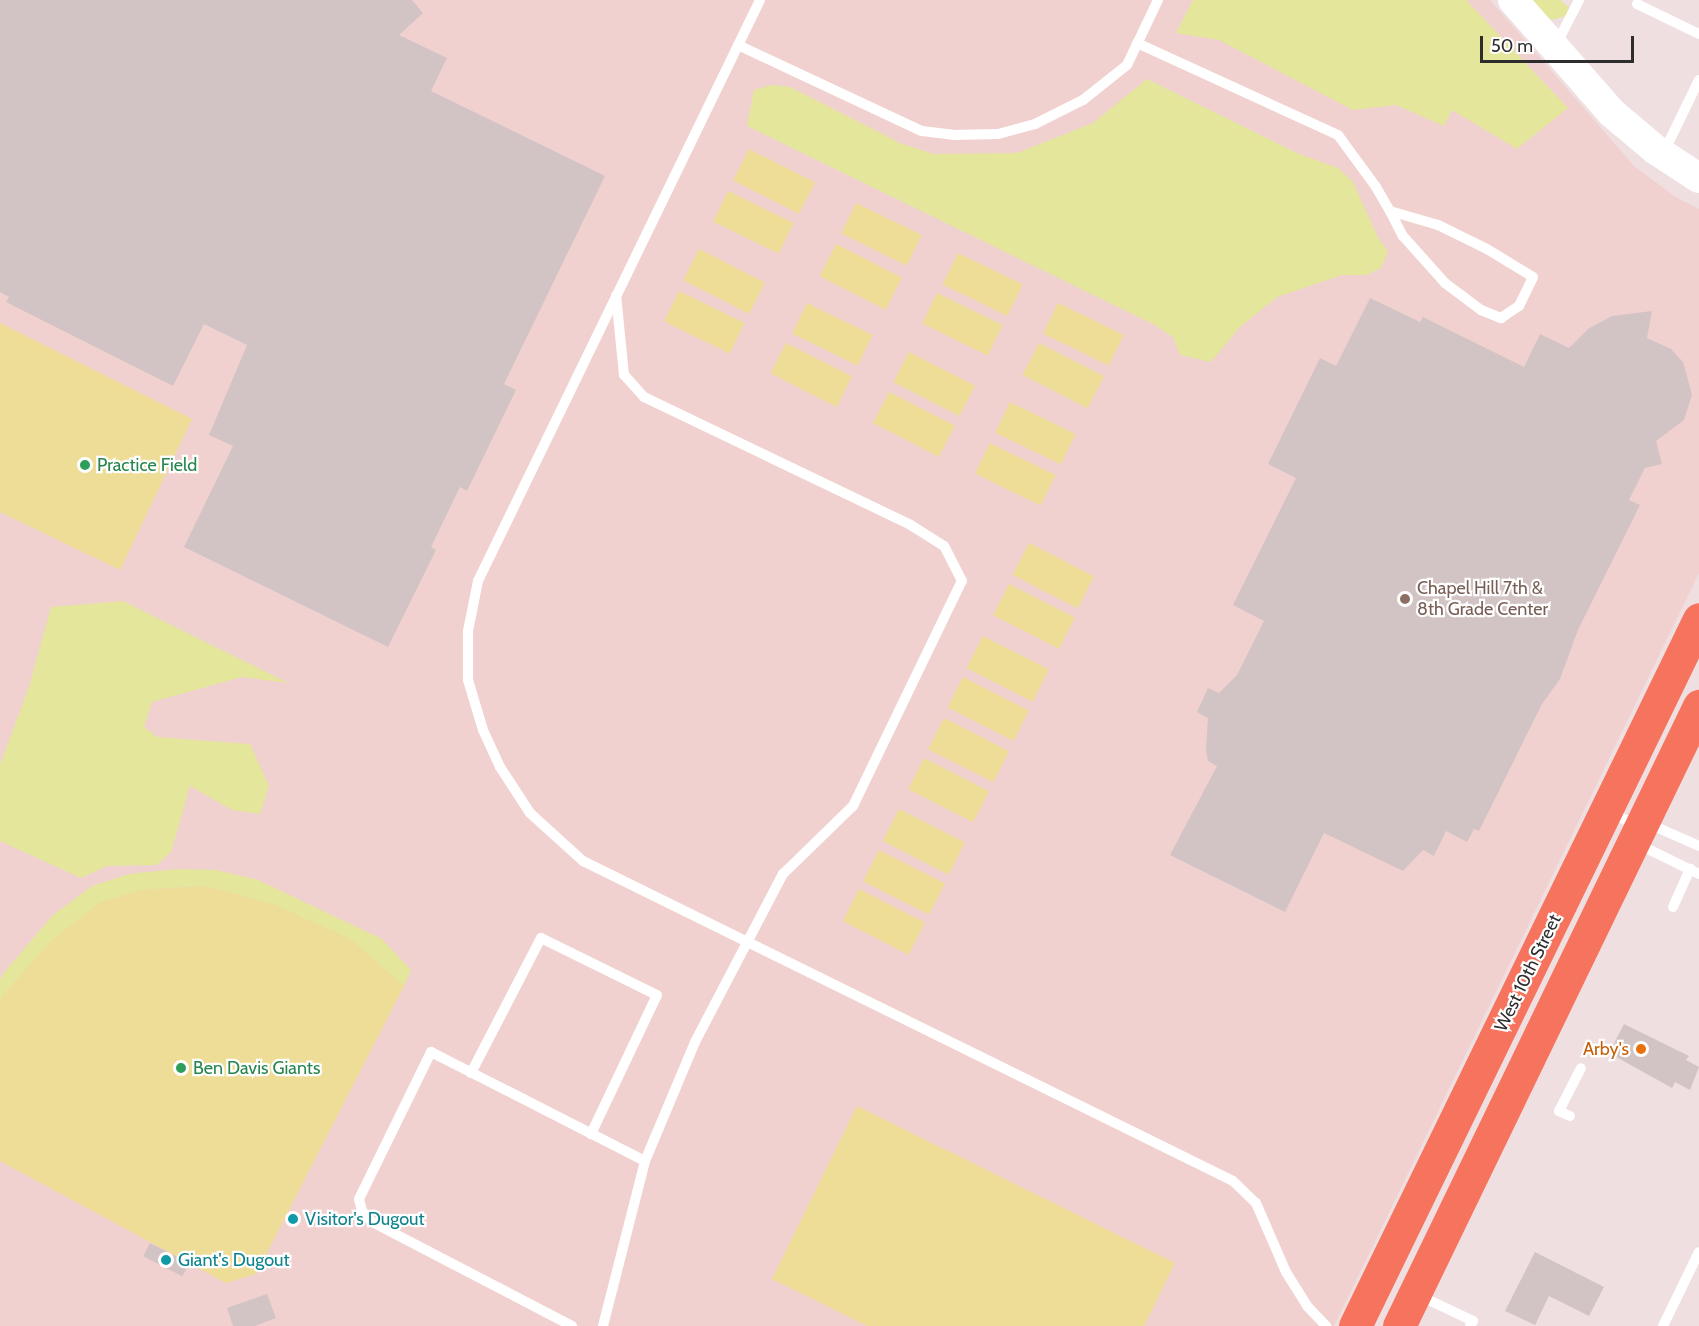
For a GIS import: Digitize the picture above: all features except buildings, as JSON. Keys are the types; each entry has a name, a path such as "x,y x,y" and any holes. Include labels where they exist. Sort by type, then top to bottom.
{"main road":[{"path":"1513,0 1612,113 1663,155 1699,178"},
{"name":"West 10th Street","path":"1355,1326 1699,619"},
{"name":"West 10th Street","path":"1399,1326 1699,706"}],"lane":[{"path":"760,0 478,581 468,631 468,680 500,767 530,813 583,861 1233,1181 1256,1203 1286,1272 1307,1306 1326,1326"},
{"path":"738,45 922,131 953,135 998,134 1035,124 1073,105 1126,65 1158,0"},
{"path":"1555,48 1579,0"},
{"path":"1636,4 1699,34"},
{"path":"1137,43 1338,135 1403,236 1445,283 1481,310 1501,318 1519,306 1533,277 1487,249 1438,225 1389,211"},
{"path":"1663,155 1699,80"},
{"path":"603,1326 645,1161 695,1042 783,874 853,806 962,581 944,546 911,525 644,397 624,375 616,295"},
{"path":"1606,810 1640,827 1656,827 1699,846"},
{"path":"1640,827 1647,848 1694,872 1672,907"},
{"path":"471,1073 540,938 657,995 591,1134"},
{"path":"572,1326 372,1222 362,1211 359,1199 431,1052 645,1161"},
{"path":"1570,1116 1559,1111 1581,1068"},
{"path":"1663,1326 1699,1252"},
{"path":"1414,1294 1473,1321 1470,1326"}],"shaded area":[{"path":"0,0 1490,0 1634,166 1677,198 1699,209 1699,573 1334,1326 0,1326"},
{"path":"749,149 815,183 799,214 733,180"},
{"path":"728,191 794,223 779,254 713,222"},
{"path":"856,203 922,235 907,266 841,234"},
{"path":"836,244 902,278 886,310 820,276"},
{"path":"699,249 765,283 749,314 683,280"},
{"path":"958,253 1023,285 1007,316 943,284"},
{"path":"679,291 745,323 730,354 664,322"},
{"path":"937,293 1003,325 988,356 922,324"},
{"path":"807,303 873,335 858,366 792,334"},
{"path":"1058,303 1124,335 1109,366 1043,334"},
{"name":"Practice Field","path":"0,323 192,419 120,570 0,512"},
{"path":"786,343 852,377 836,407 771,373"},
{"path":"1039,343 1104,376 1088,408 1023,375"},
{"path":"909,352 975,386 959,416 894,382"},
{"path":"889,392 955,426 939,457 873,423"},
{"path":"1010,402 1076,434 1061,465 995,433"},
{"path":"990,443 1056,475 1041,506 975,474"},
{"path":"1029,543 1094,576 1078,608 1013,575"},
{"path":"1009,584 1075,618 1059,649 993,615"},
{"path":"983,636 1049,670 1033,702 967,668"},
{"path":"963,677 1029,711 1013,741 948,707"},
{"path":"944,718 1009,751 993,782 928,749"},
{"path":"924,758 989,791 973,822 908,789"},
{"path":"899,809 965,843 949,875 883,841"},
{"path":"879,850 945,884 929,915 863,881"},
{"name":"Ben Davis Giants","path":"206,886 275,905 350,939 404,986 256,1274 226,1283 0,1161 0,1002 4,994 50,942 99,903 140,890"},
{"path":"859,889 925,923 909,955 843,921"},
{"path":"857,1106 1175,1263 1144,1326 867,1326 772,1279"}],"green space":[{"path":"1193,0 1466,0 1568,108 1517,149 1452,110 1444,126 1396,105 1353,110 1219,40 1176,33"},
{"path":"1529,0 1560,0 1569,7 1566,16 1551,20"},
{"path":"1147,79 1299,154 1338,168 1353,182 1378,238 1388,251 1381,268 1367,275 1342,275 1277,297 1239,328 1211,362 1180,355 1173,337 1155,325 747,126 754,90 772,85 790,87 902,144 934,154 1017,153 1093,123"},
{"path":"123,601 288,683 242,677 152,702 144,727 157,737 250,744 269,786 260,814 232,810 190,786 171,852 157,865 107,866 81,878 0,841 0,765 29,687 51,607"},
{"path":"177,869 216,870 258,880 382,939 411,970 404,986 350,939 275,905 206,886 140,890 99,903 0,1002 0,979 53,915 92,886 129,874"}],"place":[{"name":"Practice Field","path":"85,465"},
{"name":"Chapel Hill 7th & 8th Grade Center","path":"1405,599"},
{"name":"Arby's","path":"1641,1049"},
{"name":"Ben Davis Giants","path":"181,1068"},
{"name":"Visitor's Dugout","path":"293,1219"},
{"name":"Giant's Dugout","path":"166,1260"}]}
